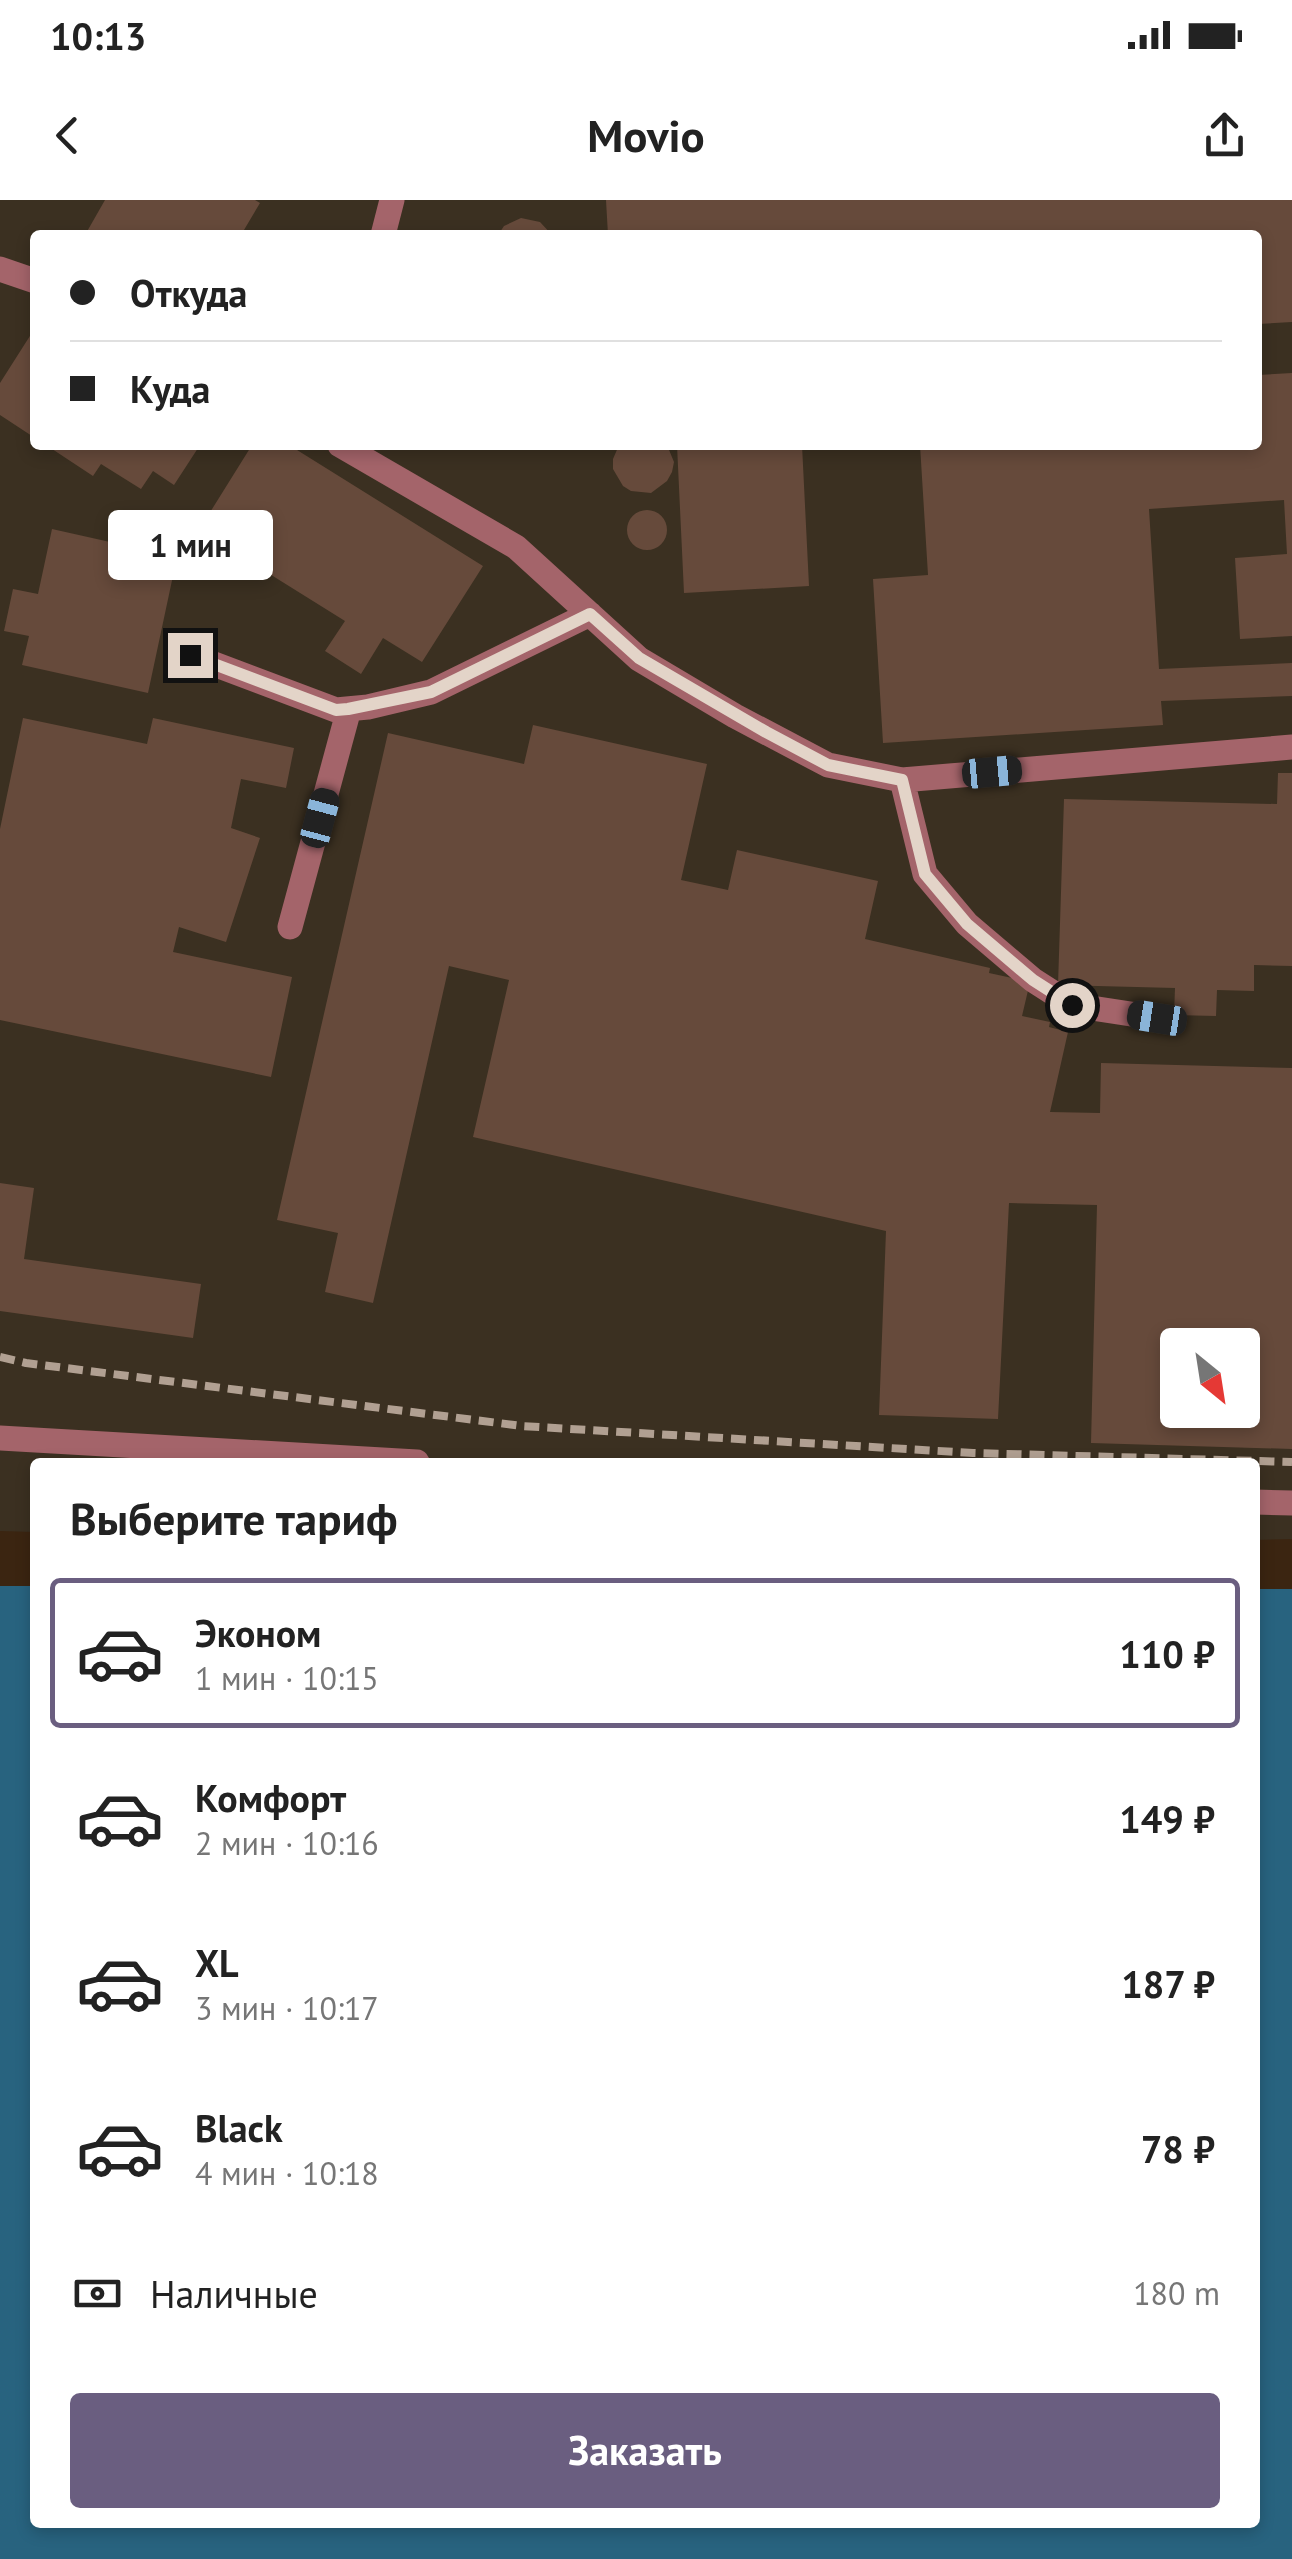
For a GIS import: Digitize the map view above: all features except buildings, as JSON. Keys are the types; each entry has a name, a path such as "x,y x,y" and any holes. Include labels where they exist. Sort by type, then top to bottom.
{"lane":[{"path":"384,230 392,200"},
{"path":"0,269 30,279"},
{"path":"349,450 516,546 639,658 828,765 902,780 1292,747"},
{"path":"190,655 336,710 348,709 431,692 590,614"},
{"path":"290,926 348,709"},
{"path":"902,780 925,874 967,924 1033,980 1072,1005 1157,1018"},
{"path":"0,1438 348,1458"},
{"path":"1260,1502 1292,1503"}],"shaded area":[{"path":"0,200 1292,200 1292,1539 1260,1540 1260,1458 30,1458 30,1532 0,1531"}],"water":[{"path":"0,1586 30,1586 30,2528 1260,2528 1260,1589 1292,1589 1292,2559 0,2559"}],"railway":[{"path":"0,1357 522,1426 973,1453 1150,1458"},
{"path":"1260,1461 1292,1462"}],"route":[{"path":"190,655 336,710 368,707 431,692 590,614 639,658 735,716 828,765 902,780 925,874 967,924 1033,980 1072,1005"}]}
